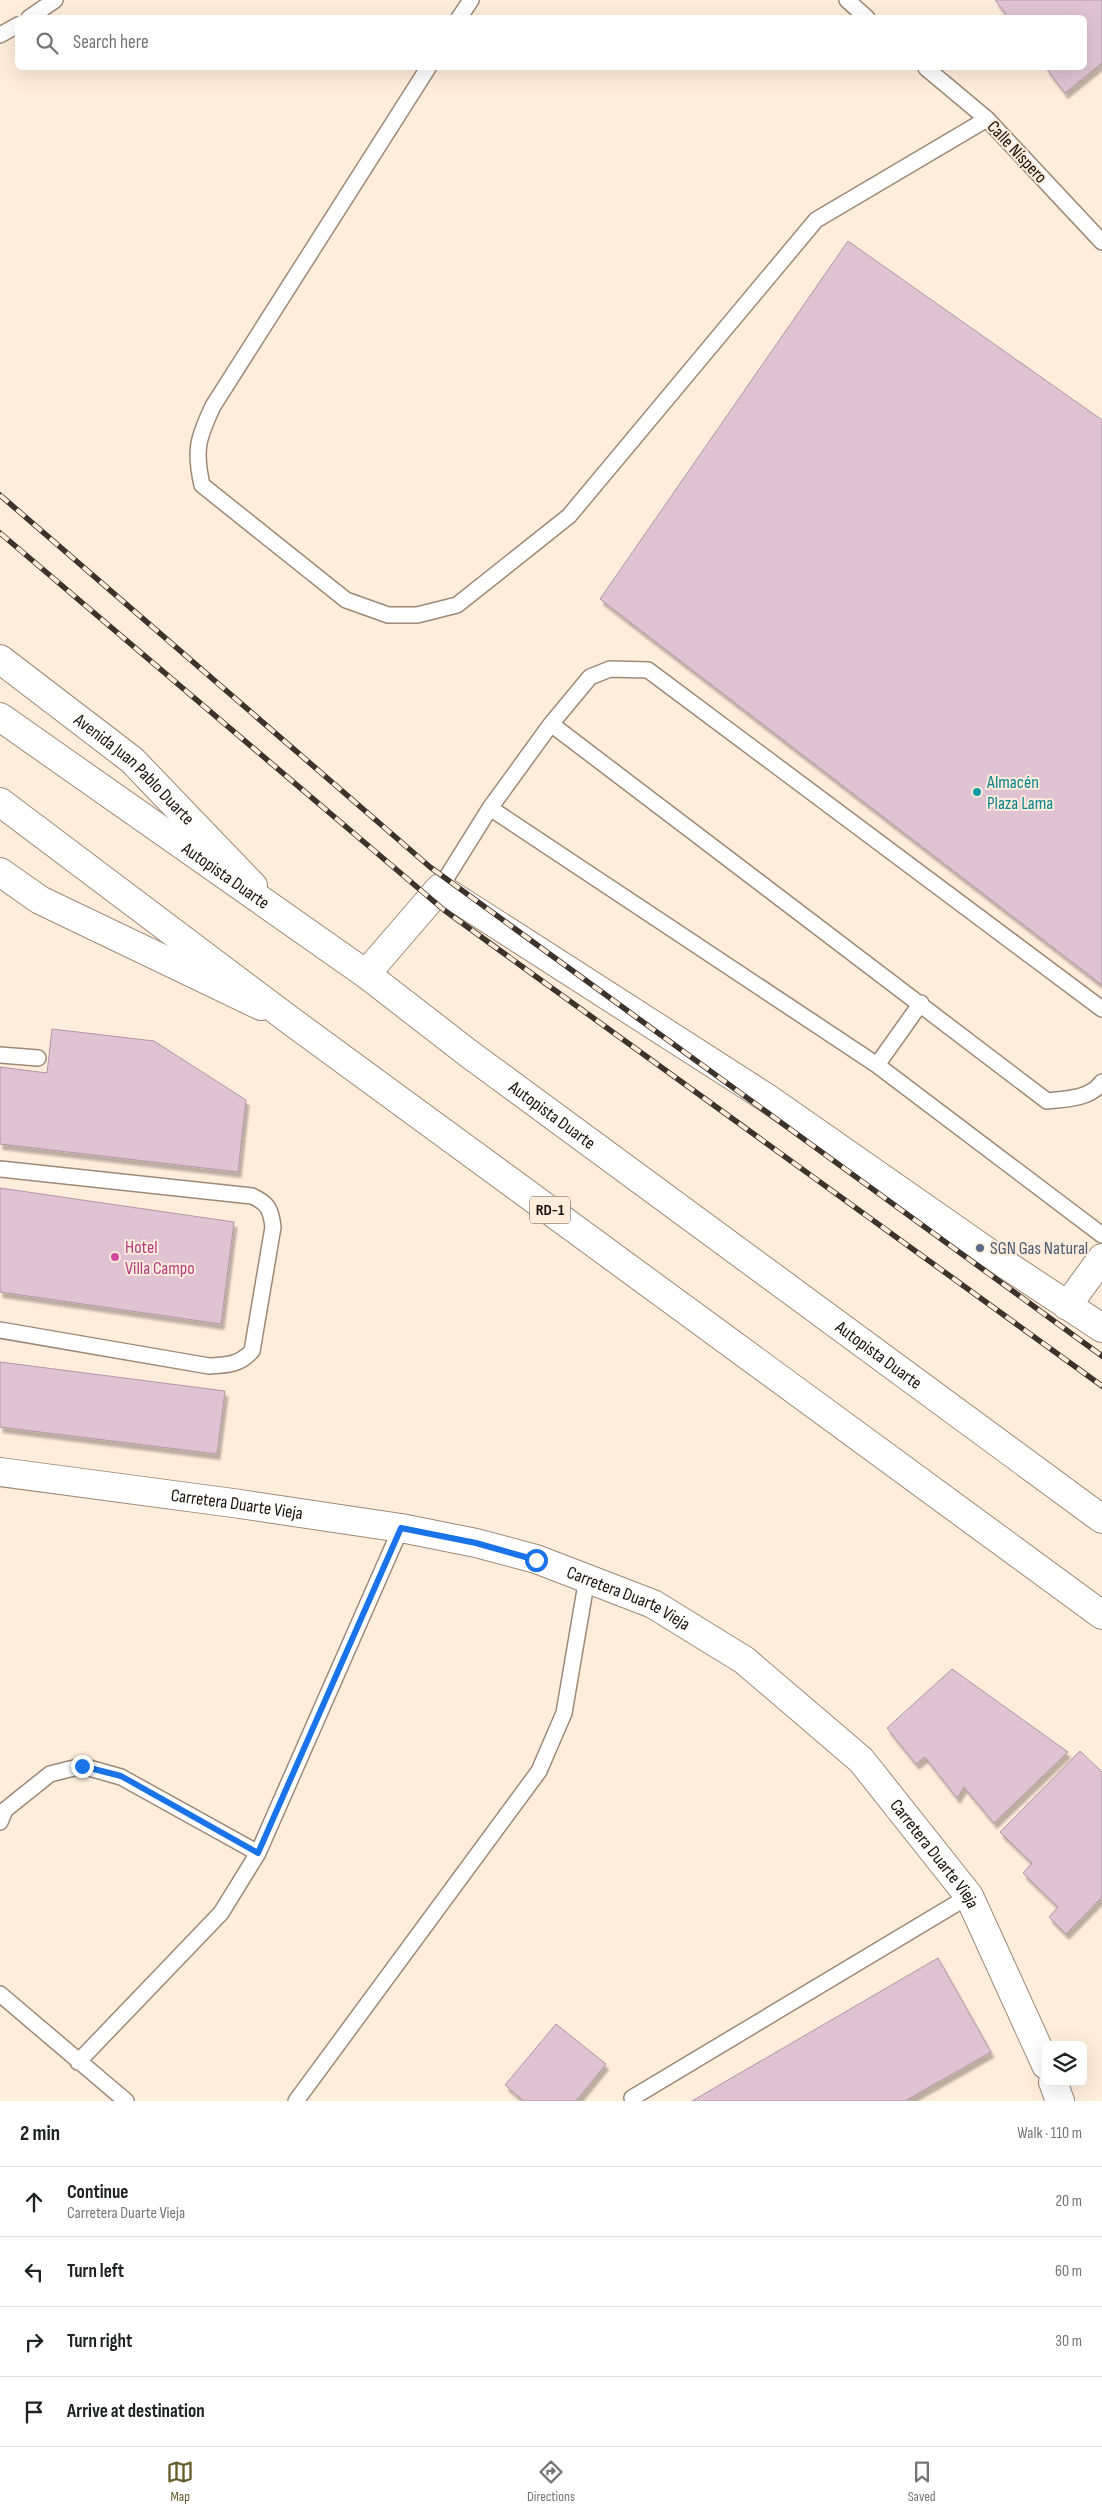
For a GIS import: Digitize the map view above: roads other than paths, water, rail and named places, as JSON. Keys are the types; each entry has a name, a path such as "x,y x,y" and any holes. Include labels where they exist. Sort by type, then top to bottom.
{"main road":[{"name":"Avenida Juan Pablo Duarte","path":"0,660 132,760 278,913"},
{"name":"Autopista Duarte","path":"7,722 366,974 476,1059 1102,1519"},
{"name":"RD-1","path":"0,802 291,1021 1102,1614"},
{"path":"0,872 40,900 291,1021"},
{"path":"366,974 440,888 767,1098 1067,1306 1102,1328"},
{"path":"1067,1306 1102,1253"},
{"name":"Carretera Duarte Vieja","path":"0,1472 234,1503 401,1528 476,1543 536,1560 653,1604 744,1660 799,1705 861,1760 969,1896 1042,2055"},
{"path":"1054,2086 1060,2101"}],"lane":[{"path":"33,15 55,0"},
{"path":"462,15 470,0"},
{"path":"847,0 864,15"},
{"path":"0,35 15,27"},
{"path":"427,70 213,406 199,435 196,462 202,485 346,600 388,615 417,616 457,605 569,516 816,220 987,119"},
{"name":"Calle Níspero","path":"928,70 987,119 1102,242"},
{"path":"440,888 490,808 551,724 590,677 610,669 648,670 1102,1009"},
{"path":"551,724 921,1003 1047,1101 1074,1098 1097,1089 1102,1082"},
{"path":"490,808 877,1065 1102,1253"},
{"path":"877,1065 921,1003"},
{"path":"0,1055 38,1058"},
{"path":"0,1169 252,1196 262,1201 271,1210 273,1227 252,1351 244,1360 232,1365 209,1366 0,1330"},
{"path":"78,2062 221,1913 258,1853 401,1528"},
{"path":"296,2101 539,1771 564,1713 587,1578"},
{"path":"0,1822 5,1810 50,1774 82,1766 121,1776 258,1853"},
{"path":"632,2098 969,1896"},
{"path":"0,1994 126,2101"}],"railway":[{"path":"0,495 430,867 1102,1356"},
{"path":"0,533 444,910 1102,1386"}],"place":[{"name":"Almacén Plaza Lama","path":"977,792"},
{"name":"SGN Gas Natural","path":"980,1248"},
{"name":"Hotel Villa Campo","path":"115,1257"}]}
